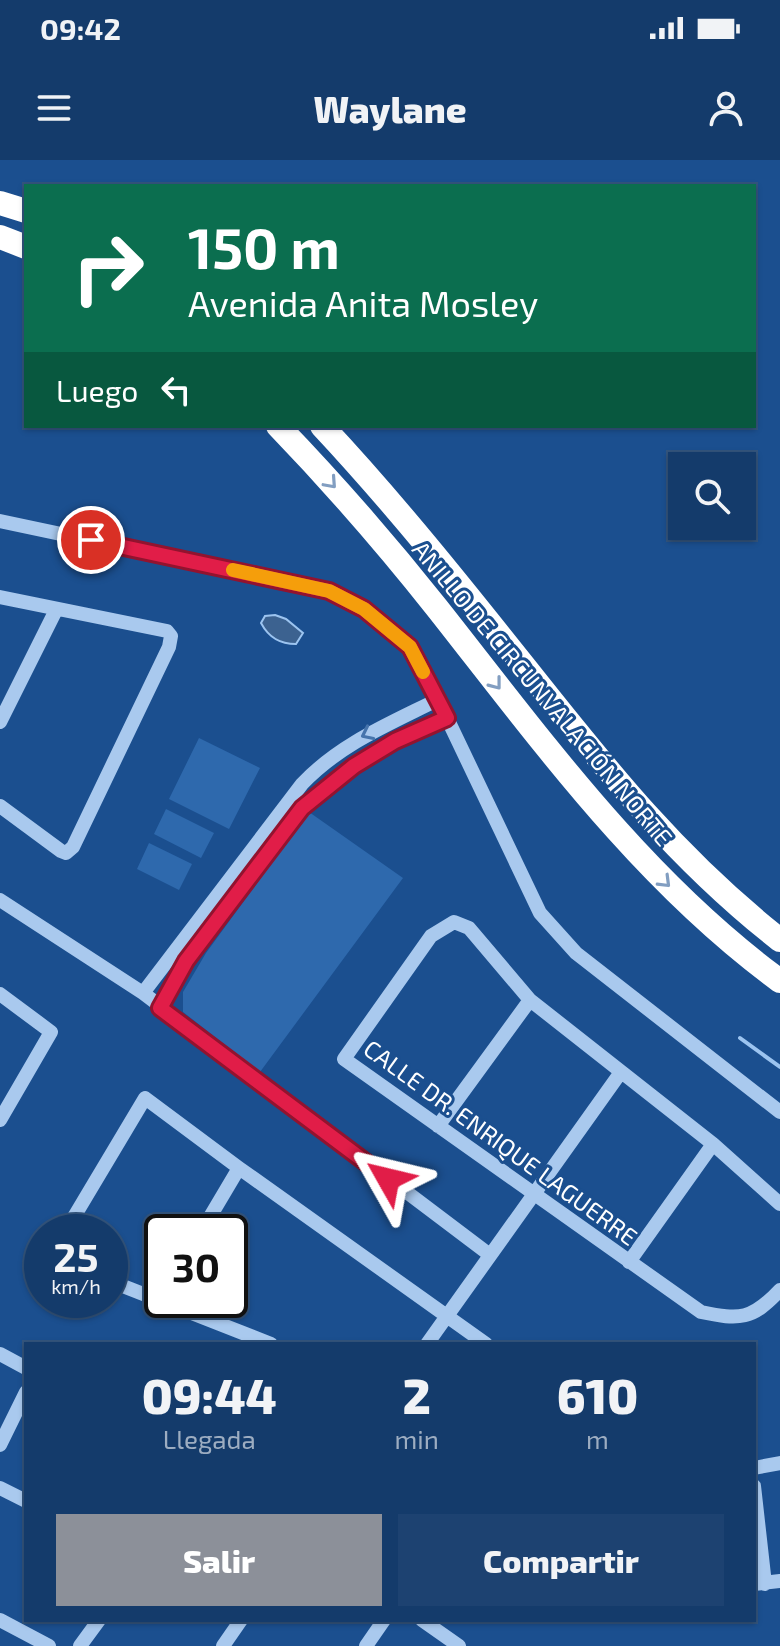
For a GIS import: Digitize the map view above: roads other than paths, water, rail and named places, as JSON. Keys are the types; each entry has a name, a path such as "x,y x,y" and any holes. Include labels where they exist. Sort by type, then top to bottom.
{"highway":[{"path":"0,203 24,210"},
{"path":"0,237 24,246"},
{"name":"ANILLO DE CIRCUNVALACIÓN NORTE","path":"280,428 368,525 610,825 688,905 780,981"},
{"name":"ANILLO DE CIRCUNVALACIÓN NORTE","path":"324,428 423,541 654,826 718,888 780,940"}],"street":[{"path":"0,521 329,591 364,609 410,647 540,913 576,953 780,1112"},
{"path":"0,597 167,631 171,636 169,647 73,847 66,853 0,806"},
{"path":"0,722 56,610"},
{"path":"143,993 322,762 353,741 437,700"},
{"path":"160,1008 186,961 302,808 354,766 395,741 447,718"},
{"path":"0,900 143,993 490,1255"},
{"name":"CALLE DR. ENRIQUE LAGUERRE","path":"780,1204 713,1144 530,1000 469,928 454,922 431,936 344,1059 701,1312 734,1319 764,1307 780,1290"},
{"path":"0,994 51,1032 0,1120"},
{"path":"438,1126 530,1000"},
{"path":"428,1342 621,1072"},
{"path":"76,1214 145,1098 483,1342"},
{"path":"629,1262 713,1144"},
{"path":"212,1214 239,1168"},
{"path":"206,1318 266,1342"},
{"path":"0,1354 24,1367"},
{"path":"0,1445 24,1396"},
{"path":"756,1468 780,1463"},
{"path":"0,1488 24,1500"},
{"path":"756,1502 766,1583"},
{"path":"0,1620 49,1646"},
{"path":"80,1646 98,1622"},
{"path":"223,1646 240,1622"},
{"path":"366,1646 383,1622"},
{"path":"425,1622 459,1646"}],"waterway":[{"path":"740,1038 780,1067"}]}
